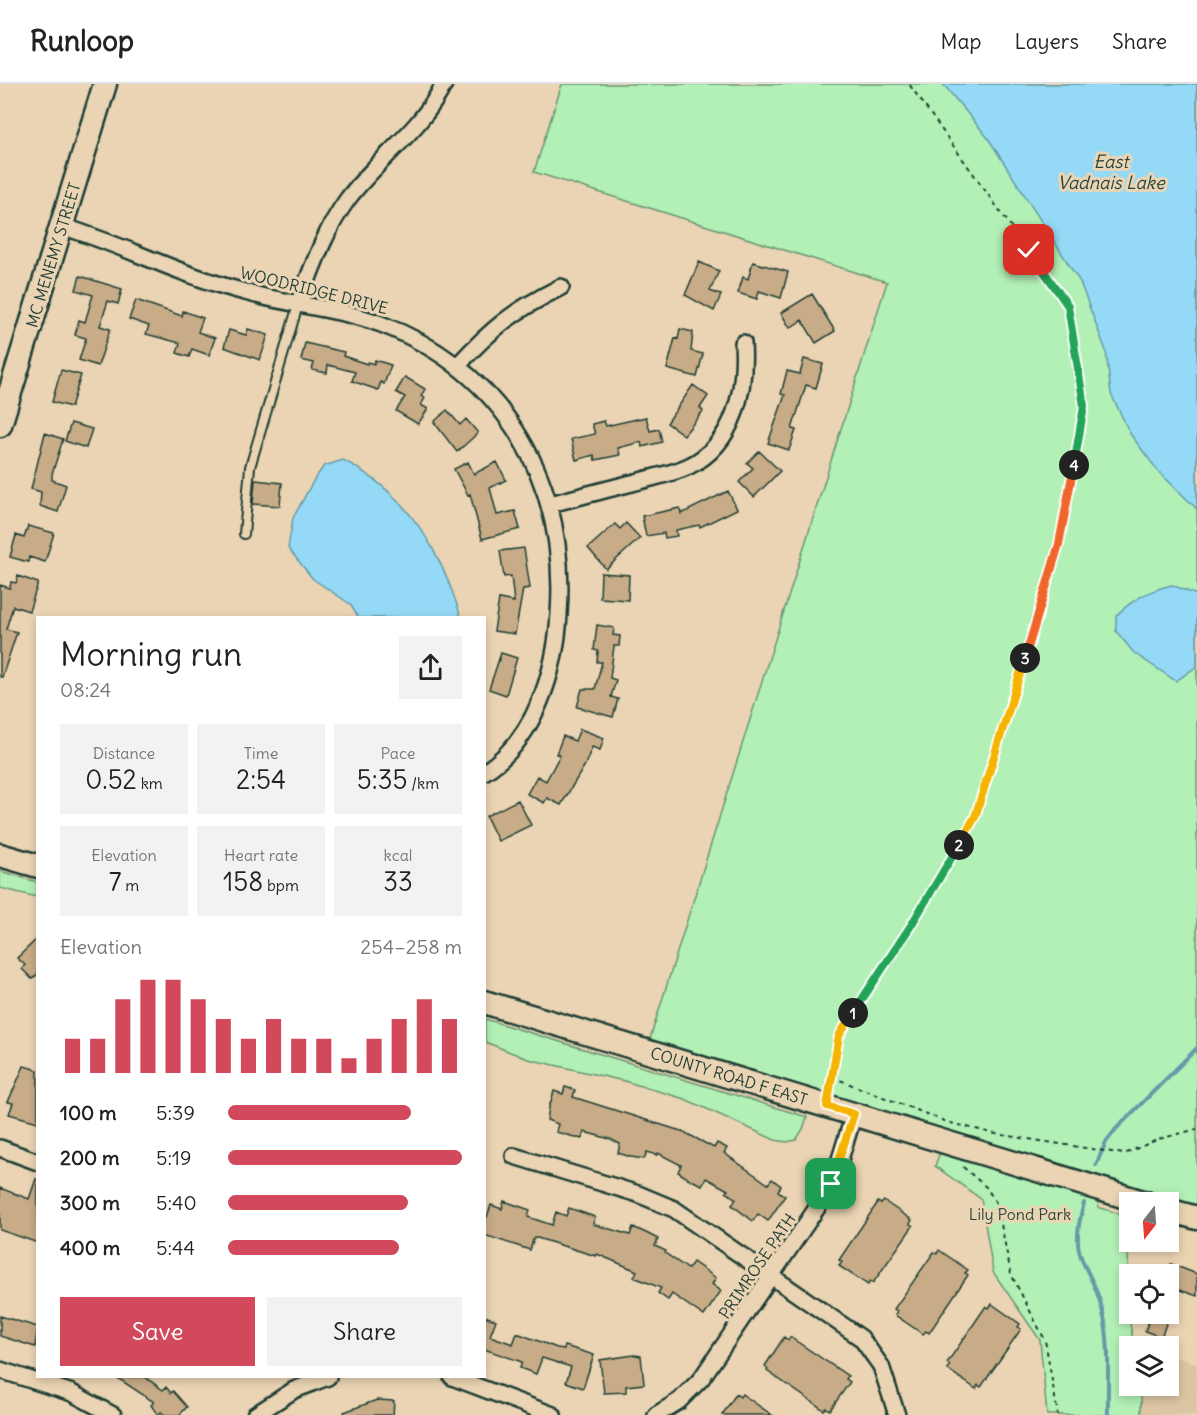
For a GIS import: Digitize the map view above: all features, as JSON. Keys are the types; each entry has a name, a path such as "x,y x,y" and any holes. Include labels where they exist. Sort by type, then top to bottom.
{"street":[{"name":"MC MENEMY STREET","path":"0,425 105,84"},
{"path":"298,305 320,248 347,200 366,177 405,140 424,117 444,84"},
{"name":"WOODRIDGE DRIVE","path":"62,226 125,247 208,281 379,324 435,349 458,365 488,395 526,449 550,504 560,559 561,592 553,658 544,690 528,726 505,757 486,771"},
{"path":"458,365 486,334 508,316 561,287"},
{"path":"550,504 674,472 704,458 726,434 733,418 745,373 743,343"},
{"path":"0,855 36,865"},
{"name":"COUNTY ROAD F EAST","path":"486,1003 1119,1195"},
{"name":"PRIMROSE PATH","path":"656,1415 679,1401 697,1384 827,1192 854,1114"},
{"path":"0,1148 36,1161"},
{"path":"514,1156 656,1200 685,1215 845,1324 865,1341 883,1371 897,1415"},
{"path":"1179,1213 1197,1218"},
{"path":"0,1370 72,1393 113,1415"},
{"path":"255,1415 294,1390 325,1378"},
{"path":"455,1378 544,1413"}],"lane":[{"path":"244,534 250,467 298,305"}],"path":[{"path":"827,1106 839,1036 910,927 975,817 1059,544 1084,406 1068,306 909,84"},
{"path":"832,1077 947,1122 996,1134 1124,1154 1159,1139 1197,1129"},
{"path":"960,1165 986,1187 997,1204 1011,1274 1045,1340 1058,1415"}],"shaded area":[{"path":"1179,1358 1197,1364 1197,1415 1121,1415 1121,1396 1179,1396"}],"green space":[{"path":"562,84 1197,84 1197,1209 1179,1204 1179,1192 1141,1192 649,1042 887,282 534,172"},
{"path":"0,871 36,882 36,897 0,888"},
{"path":"486,1019 807,1117 796,1140 787,1142 775,1140 685,1099 624,1081 528,1059 486,1042"},
{"name":"Lily Pond Park","path":"940,1152 1100,1200 1098,1207 1119,1214 1119,1252 1129,1252 1128,1264 1119,1264 1119,1324 1130,1324 1132,1336 1119,1336 1119,1396 1141,1396 1141,1415 1047,1415 1040,1340 993,1272 981,1199 935,1166"}],"water":[{"name":"East Vadnais Lake","path":"943,84 1197,84 1197,509 1158,471 1131,435 1111,394 1106,351 1080,282 988,138"},
{"path":"343,460 366,473 403,507 432,547 453,593 460,616 358,616 350,604 313,579 288,548 293,518 324,466"},
{"path":"1172,585 1197,595 1197,666 1176,681 1134,653 1116,631 1116,616 1128,605 1149,593"}],"building":[{"path":"699,262 719,271 710,291 721,295 714,311 685,295"},
{"path":"753,262 788,272 781,298 759,291 757,299 738,293 743,277 748,279"},
{"path":"80,276 122,289 118,304 108,301 100,326 110,329 98,366 79,360 86,338 75,335 79,320 85,322 93,295 76,290"},
{"path":"812,294 835,331 816,343 802,320 790,328 781,313"},
{"path":"136,300 182,316 183,311 203,318 198,332 215,338 209,355 192,349 189,357 177,353 180,343 146,334 149,326 129,319"},
{"path":"248,329 268,335 260,360 224,347 229,330 246,335"},
{"path":"680,329 693,332 691,351 703,354 697,377 667,369 675,338 678,339"},
{"path":"305,343 344,352 343,356 367,364 368,362 374,364 375,360 391,365 384,384 381,382 378,390 352,381 355,372 328,365 327,373 312,370 314,363 301,360"},
{"path":"804,359 823,364 816,388 806,385 792,429 796,430 789,450 768,443 785,395 781,394 787,371 800,374"},
{"path":"61,370 81,375 71,407 52,402"},
{"path":"405,377 425,389 421,396 425,398 421,405 428,409 418,424 396,411 405,397 396,392"},
{"path":"693,385 708,396 700,408 703,411 684,435 667,423"},
{"path":"447,410 460,425 466,419 478,433 457,452 434,422"},
{"path":"646,417 650,431 659,429 662,442 642,447 641,442 618,448 620,455 595,460 594,455 576,460 571,439 595,434 592,424 604,421 606,426"},
{"path":"71,423 92,429 86,448 65,441"},
{"path":"45,433 63,439 52,474 52,480 66,485 58,512 40,506 41,492 31,489"},
{"path":"759,451 780,471 754,497 739,482 753,468 747,463"},
{"path":"468,462 474,474 497,462 506,480 490,488 497,515 515,511 520,529 482,539 470,494 468,495 454,469"},
{"path":"255,480 282,483 280,506 253,504"},
{"path":"728,491 737,509 700,527 699,525 676,530 677,536 665,538 664,533 646,536 642,516 680,508 681,514"},
{"path":"626,523 640,538 606,569 588,548 615,524 620,529"},
{"path":"28,526 54,533 45,562 29,557 28,562 10,557 16,535 24,538"},
{"path":"524,548 530,588 523,589 515,634 494,631 499,599 514,602 511,576 504,577 500,551"},
{"path":"601,573 629,575 628,600 600,598"},
{"path":"18,576 38,583 29,611 13,606 6,629 17,632 2,677 0,677 0,585 10,588 11,582 16,583"},
{"path":"597,625 614,628 613,635 620,636 619,646 614,646 610,678 616,680 611,697 618,699 613,717 577,707 582,689 595,689 602,662 597,662 598,651 594,650"},
{"path":"501,653 517,658 506,695 489,689"},
{"path":"580,729 604,738 600,750 592,747 585,765 561,805 547,798 544,803 527,794 537,776 546,781 560,755 556,754 563,736 575,741"},
{"path":"518,800 531,825 498,841 486,816"},
{"path":"36,940 36,976 32,979 22,969 25,965 17,958"},
{"path":"24,1066 36,1069 36,1121 9,1114 13,1103 8,1102"},
{"path":"565,1087 575,1090 573,1097 684,1132 714,1148 717,1143 727,1148 724,1153 768,1184 772,1179 781,1186 778,1191 785,1196 768,1221 758,1214 753,1221 732,1205 736,1199 726,1192 728,1190 706,1178 702,1185 689,1179 678,1172 681,1165 658,1153 657,1155 647,1152 644,1159 631,1157 618,1153 620,1144 610,1139 584,1132 582,1139 556,1132 558,1124 547,1120 549,1108 554,1091 563,1094"},
{"path":"36,1179 36,1242 0,1230 0,1188 29,1199"},
{"path":"504,1201 530,1210 528,1217 552,1225 556,1212 566,1216 569,1208 595,1217 593,1224 630,1235 633,1227 658,1239 655,1246 666,1251 665,1253 688,1269 693,1262 716,1278 712,1284 721,1291 704,1316 672,1294 668,1300 658,1293 661,1288 634,1277 637,1271 597,1254 596,1256 534,1237 530,1250 486,1236 486,1217 491,1205 502,1209"},
{"path":"884,1201 912,1220 910,1224 913,1226 873,1283 870,1281 868,1285 839,1266 842,1262 839,1260 878,1202 881,1204"},
{"path":"939,1250 968,1270 965,1273 968,1275 929,1333 926,1331 923,1334 895,1315 897,1311 894,1309 934,1252 937,1254"},
{"path":"1179,1267 1197,1274 1197,1296 1179,1290"},
{"path":"992,1304 1020,1324 1018,1327 1021,1329 981,1387 978,1385 976,1389 947,1369 950,1365 947,1363 986,1306 989,1308"},
{"path":"0,1316 36,1326 35,1347 0,1336"},
{"path":"486,1317 496,1320 490,1336 513,1344 517,1333 557,1348 564,1349 565,1346 594,1355 583,1388 566,1382 571,1367 542,1358 536,1374 520,1368 522,1362 486,1350"},
{"path":"1147,1324 1166,1324 1161,1336 1145,1331"},
{"path":"784,1337 788,1340 790,1337 848,1376 846,1379 850,1382 830,1410 826,1408 824,1410 767,1371 765,1366"},
{"path":"641,1356 644,1384 626,1386 626,1392 604,1393 600,1360"},
{"path":"118,1378 146,1378 163,1390 166,1387 171,1393 173,1391 187,1407 179,1415 165,1415 161,1412 158,1415 151,1405 154,1402"},
{"path":"736,1394 740,1397 742,1394 772,1415 722,1415"},
{"path":"377,1400 394,1401 393,1415 345,1415 344,1412"}],"waterway":[{"path":"1096,1165 1106,1142 1116,1129 1197,1048"},
{"path":"1084,1203 1079,1223 1079,1251 1103,1313 1108,1351 1108,1415"}],"route":[{"path":"831,1184 854,1114 827,1106 839,1036 881,968 910,927 975,817 1059,544 1084,406 1068,306 1029,250"}]}
